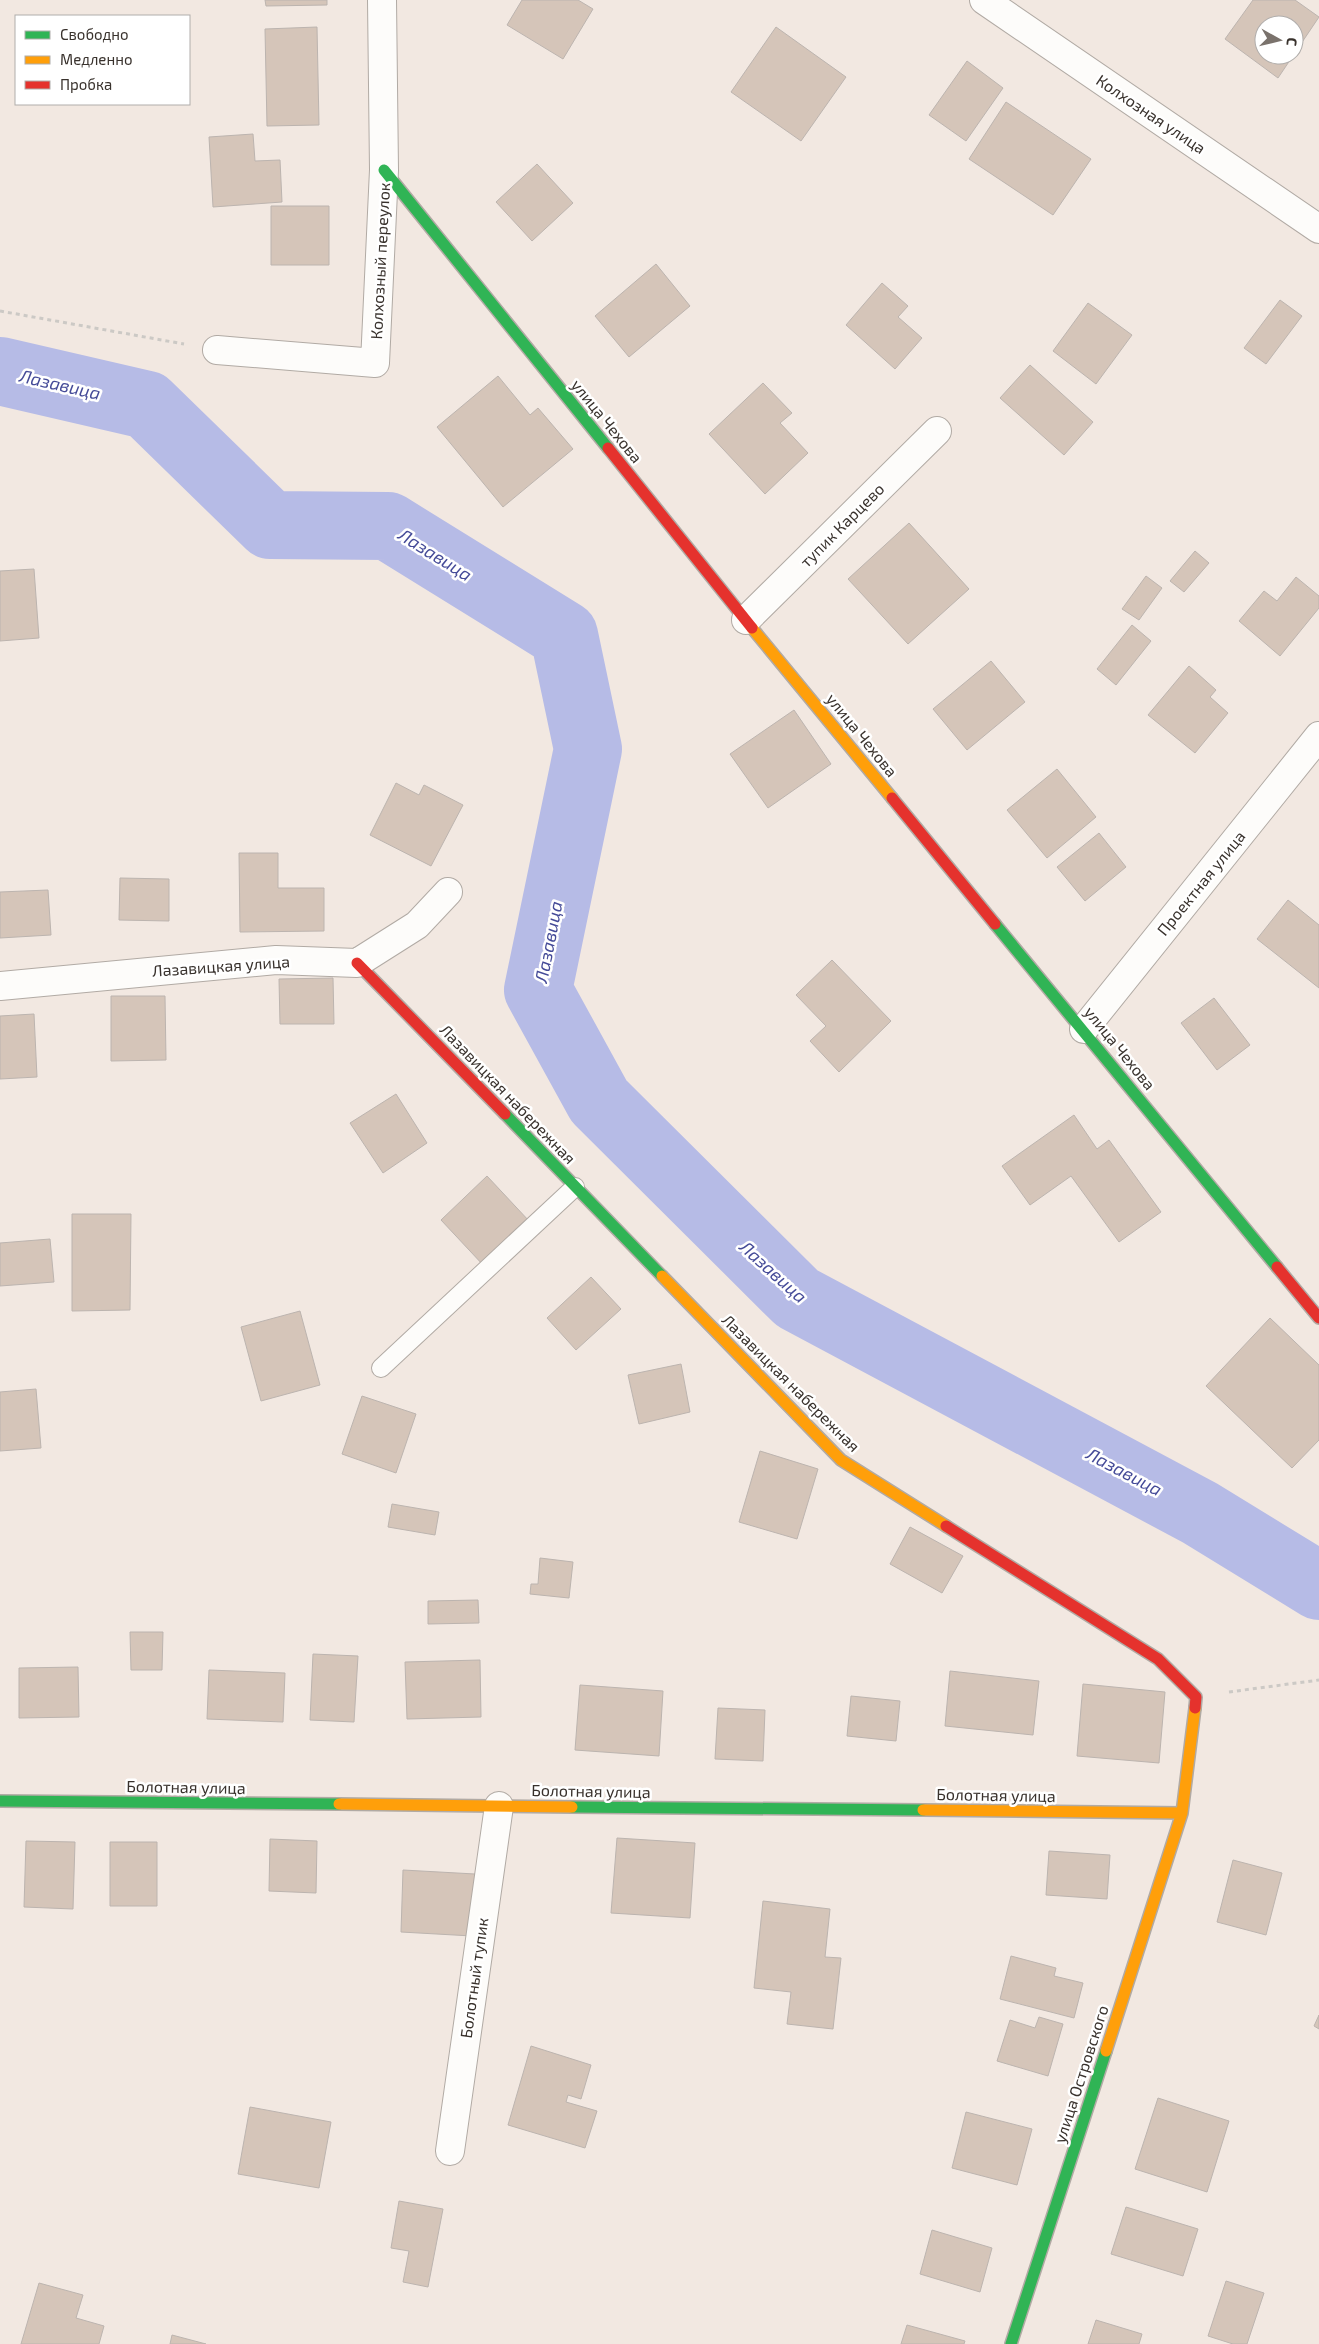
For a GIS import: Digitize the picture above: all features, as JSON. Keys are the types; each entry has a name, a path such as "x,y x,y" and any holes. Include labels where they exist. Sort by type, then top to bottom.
{"street":[{"name":"Колхозный переулок","path":"217,350 375,363 384,170 382,0"},
{"name":"Колхозная улица","path":"984,0 1319,229"},
{"name":"улица Чехова","path":"384,170 746,620 1084,1029 1319,1318"},
{"name":"тупик Карцево","path":"746,620 938,431"},
{"name":"Проектная улица","path":"1084,1029 1319,736"},
{"path":"357,963 418,925 448,892"},
{"name":"Лазавицкая улица","path":"0,986 276,960 357,963"},
{"name":"Лазавицкая набережная","path":"357,963 841,1460 1158,1659 1196,1697"},
{"path":"1182,1813 1196,1697"},
{"name":"Болотная улица","path":"0,1802 1182,1813"},
{"name":"Болотный тупик","path":"450,2151 499,1806"},
{"name":"улица Островского","path":"1011,2344 1182,1813"}],"lane":[{"path":"381,1368 576,1187"}],"path":[{"path":"0,311 217,350"},
{"path":"1196,1697 1319,1680"}],"building":[{"path":"265,0 327,0 327,5 266,6"},
{"path":"522,0 578,0 593,9 563,59 507,25"},
{"path":"1253,0 1295,0 1319,17 1304,39 1304,15 1254,15 1254,60 1225,39"},
{"path":"317,27 319,125 267,126 265,29"},
{"path":"776,27 846,77 801,141 731,92"},
{"path":"967,61 1003,88 966,141 929,115"},
{"path":"1260,65 1286,65 1278,78"},
{"path":"1006,102 1091,159 1053,215 969,159"},
{"path":"253,134 255,161 280,160 282,202 213,207 209,137"},
{"path":"537,164 573,203 532,241 496,202"},
{"path":"271,206 329,206 329,265 271,265"},
{"path":"656,264 690,306 629,357 595,316"},
{"path":"882,283 908,306 898,317 922,338 895,369 846,325"},
{"path":"1280,300 1302,316 1266,364 1244,348"},
{"path":"1088,303 1132,335 1096,384 1053,351"},
{"path":"1030,365 1093,422 1064,455 1000,398"},
{"path":"498,376 530,415 538,408 573,449 503,507 437,427"},
{"path":"763,383 792,413 780,423 808,453 765,494 709,434"},
{"path":"909,523 969,589 908,644 848,579"},
{"path":"1195,551 1209,563 1184,592 1170,581"},
{"path":"34,569 39,638 0,641 0,571"},
{"path":"1146,576 1162,588 1139,620 1122,609"},
{"path":"1296,577 1319,596 1319,608 1280,656 1239,621 1264,591 1277,601"},
{"path":"1132,625 1151,641 1116,685 1097,669"},
{"path":"991,661 1025,702 967,750 933,709"},
{"path":"1189,666 1216,690 1210,697 1228,713 1195,753 1148,715"},
{"path":"794,710 831,764 768,808 730,754"},
{"path":"1057,769 1096,817 1047,858 1007,810"},
{"path":"396,783 419,795 424,785 463,805 431,866 370,835"},
{"path":"1099,833 1126,867 1085,901 1057,867"},
{"path":"239,853 278,853 278,888 324,888 324,931 240,932"},
{"path":"120,878 169,879 169,921 119,920"},
{"path":"48,890 51,935 0,938 0,892"},
{"path":"1288,900 1319,925 1319,988 1257,939"},
{"path":"832,960 891,1021 839,1072 810,1041 826,1026 796,995"},
{"path":"333,978 334,1024 280,1024 279,979"},
{"path":"111,996 165,996 166,1060 111,1061"},
{"path":"1214,998 1250,1045 1217,1070 1181,1023"},
{"path":"34,1014 37,1077 0,1079 0,1016"},
{"path":"396,1094 427,1143 383,1173 350,1123"},
{"path":"1074,1115 1097,1149 1109,1140 1161,1212 1119,1242 1071,1176 1030,1205 1002,1166"},
{"path":"487,1176 530,1222 484,1266 441,1220"},
{"path":"72,1214 131,1214 130,1310 72,1311"},
{"path":"50,1239 54,1282 0,1286 0,1243"},
{"path":"591,1277 621,1309 576,1350 547,1318"},
{"path":"300,1311 320,1385 261,1401 241,1327"},
{"path":"1270,1318 1319,1365 1319,1440 1292,1468 1206,1386"},
{"path":"681,1364 690,1412 639,1424 628,1375"},
{"path":"36,1389 41,1448 0,1451 0,1392"},
{"path":"362,1396 416,1414 396,1473 342,1454"},
{"path":"760,1451 818,1469 797,1539 739,1522"},
{"path":"392,1504 439,1512 435,1535 388,1527"},
{"path":"910,1527 963,1556 942,1593 890,1564"},
{"path":"540,1558 573,1562 569,1598 530,1594 531,1584 538,1584"},
{"path":"478,1600 479,1623 428,1624 428,1601"},
{"path":"130,1632 163,1632 162,1670 131,1670"},
{"path":"313,1654 358,1656 354,1722 310,1720"},
{"path":"480,1660 481,1717 407,1719 405,1662"},
{"path":"78,1667 79,1717 19,1718 19,1668"},
{"path":"209,1670 285,1673 283,1722 207,1719"},
{"path":"950,1671 1039,1681 1033,1735 945,1726"},
{"path":"1083,1684 1165,1692 1159,1763 1077,1756"},
{"path":"580,1685 663,1691 659,1756 575,1750"},
{"path":"851,1696 900,1701 896,1741 847,1736"},
{"path":"718,1708 765,1710 763,1761 715,1759"},
{"path":"617,1838 695,1843 690,1918 611,1913"},
{"path":"270,1839 317,1841 316,1893 269,1891"},
{"path":"26,1841 75,1842 73,1909 24,1907"},
{"path":"110,1842 157,1842 157,1906 110,1906"},
{"path":"1049,1851 1110,1855 1107,1899 1046,1895"},
{"path":"1233,1860 1282,1873 1266,1935 1217,1922"},
{"path":"403,1870 475,1874 472,1936 401,1932"},
{"path":"763,1901 830,1909 825,1957 841,1958 833,2029 787,2024 791,1992 754,1988"},
{"path":"1011,1956 1056,1968 1054,1976 1083,1983 1074,2018 1000,1999"},
{"path":"1319,2015 1319,2029 1314,2026"},
{"path":"1039,2017 1063,2024 1048,2076 997,2061 1010,2020 1035,2028"},
{"path":"531,2046 591,2065 581,2099 568,2095 566,2102 597,2111 585,2148 508,2125"},
{"path":"1158,2098 1229,2121 1207,2192 1135,2169"},
{"path":"250,2107 331,2122 319,2188 238,2174"},
{"path":"966,2112 1032,2129 1017,2185 952,2168"},
{"path":"399,2201 443,2209 428,2287 403,2282 409,2251 391,2248"},
{"path":"1126,2207 1198,2229 1183,2276 1111,2254"},
{"path":"932,2230 992,2248 980,2292 920,2274"},
{"path":"1226,2281 1264,2293 1247,2344 1233,2344 1208,2336"},
{"path":"39,2283 83,2295 76,2318 104,2326 99,2344 21,2344"},
{"path":"1096,2320 1142,2334 1139,2344 1088,2344"},
{"path":"907,2325 965,2341 964,2344 901,2344"},
{"path":"172,2335 206,2344 170,2344"}],"waterway":[{"name":"Лазавица","path":"0,371 147,405 270,525 388,526 564,635 588,749 538,990 599,1101 797,1298 1200,1513 1319,1586"}],"traffic: fast":[{"path":"384,170 608,448"},
{"path":"995,924 1277,1267"},
{"path":"505,1114 662,1276"},
{"path":"0,1801 339,1804"},
{"path":"572,1807 923,1810"},
{"path":"1011,2344 1106,2051"}],"traffic: slow":[{"path":"752,628 892,798"},
{"path":"662,1276 841,1460 946,1526"},
{"path":"1106,2051 1182,1813 1195,1708"},
{"path":"339,1804 572,1807"},
{"path":"923,1810 1182,1813"}],"traffic: jam":[{"path":"608,448 752,628"},
{"path":"892,798 995,924"},
{"path":"357,963 505,1114"},
{"path":"1277,1267 1319,1318"},
{"path":"946,1526 1158,1659 1196,1697 1195,1708"}]}
